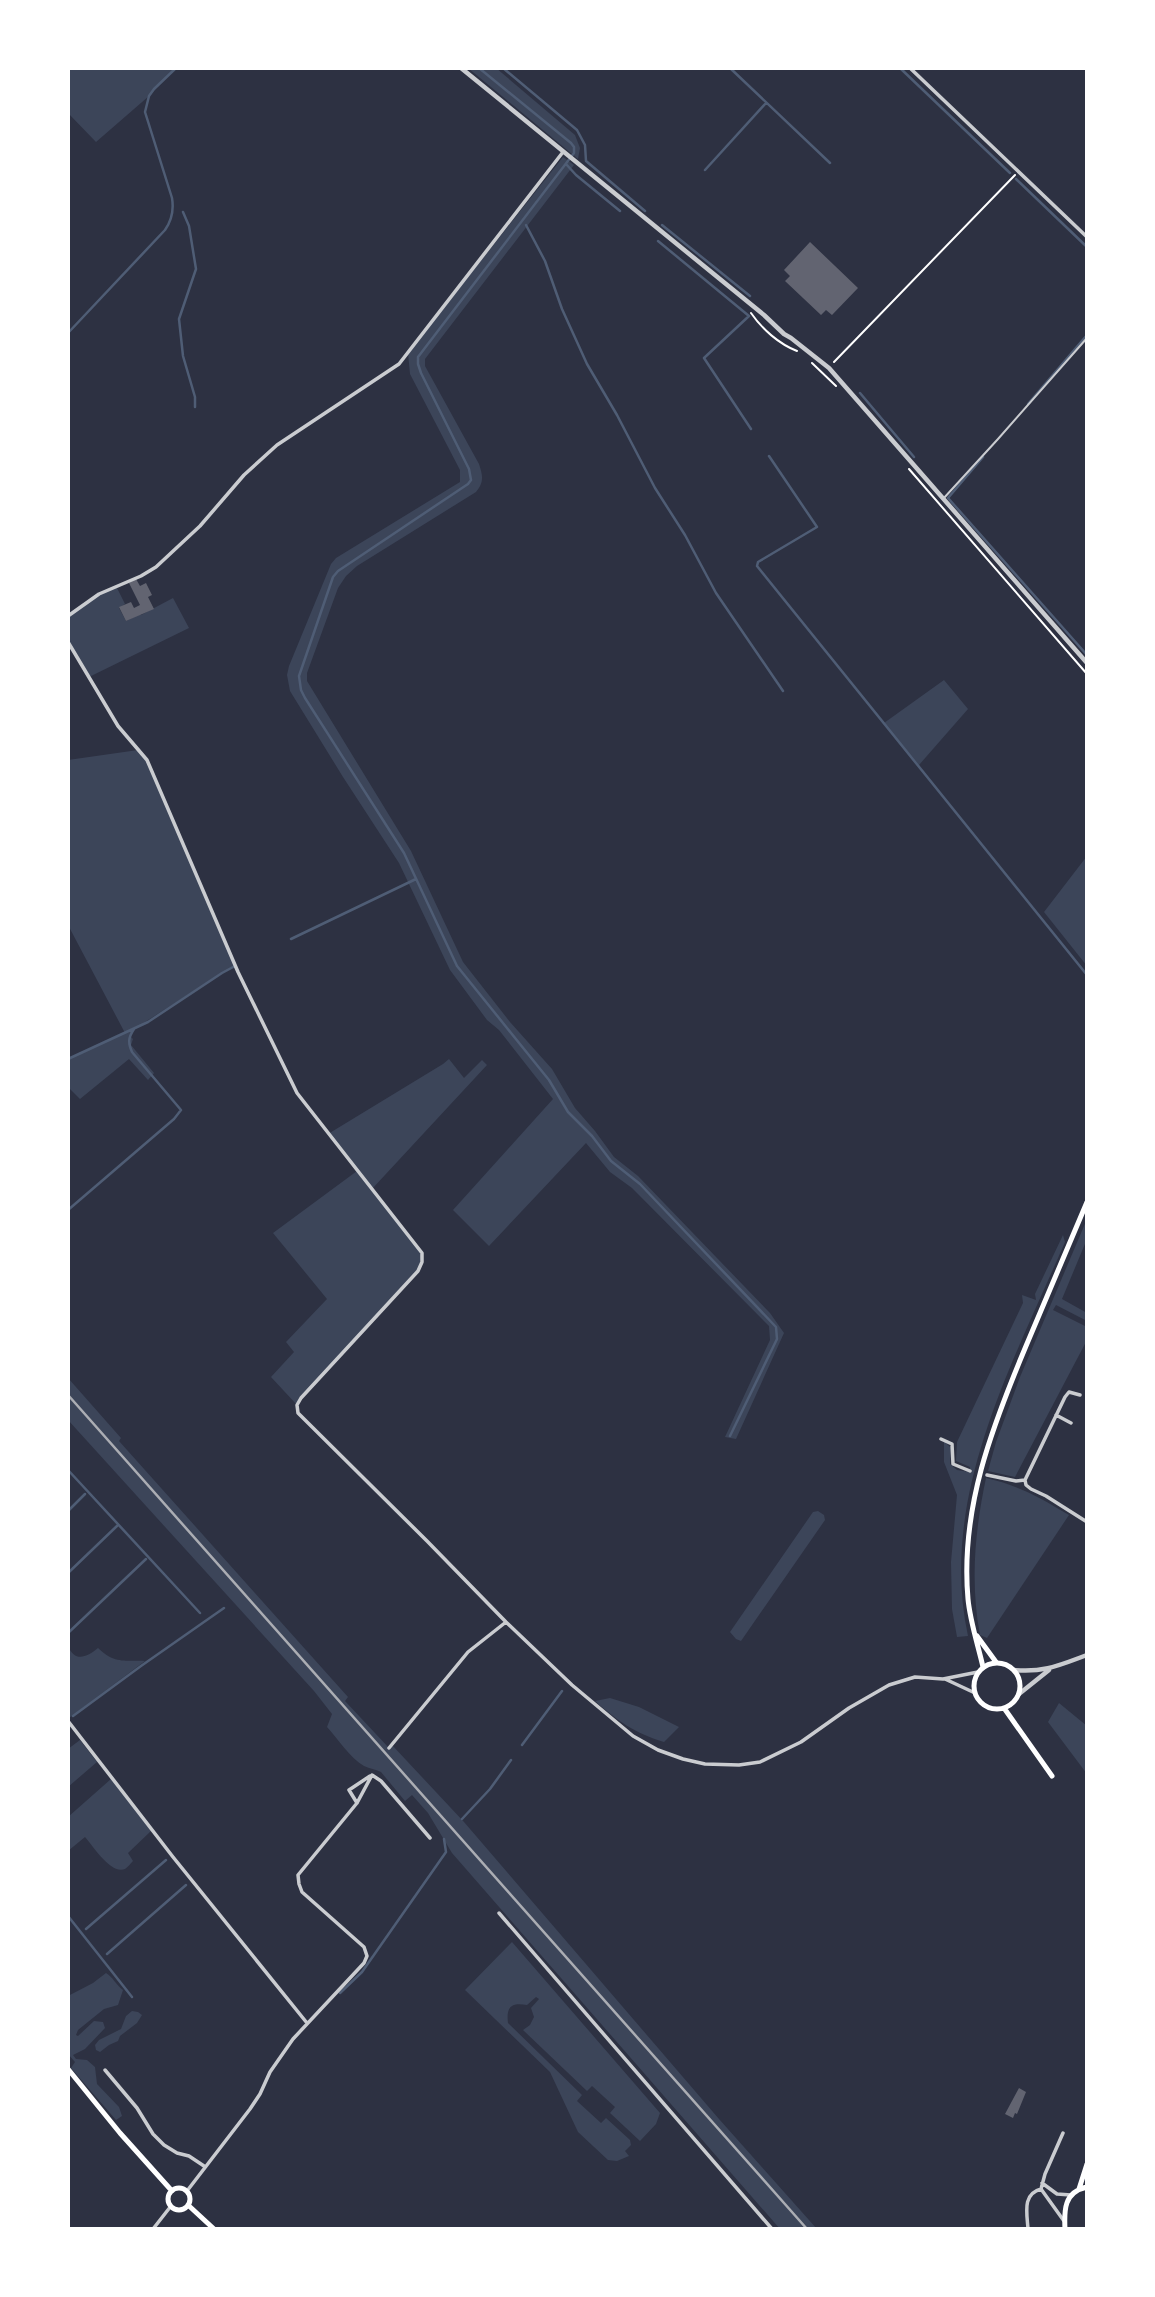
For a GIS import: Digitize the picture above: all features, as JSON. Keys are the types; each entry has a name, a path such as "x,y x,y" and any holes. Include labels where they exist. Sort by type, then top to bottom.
{"main road":[{"path":"983,1667 968,1602 967,1566 971,1515 980,1472 993,1427 1087,1202"},
{"path":"976,1633 996,1662"},
{"path":"996,1662 1014,1670 1020,1682 1018,1694 1010,1705 997,1709 984,1704 975,1693 974,1686 978,1672 996,1662"},
{"path":"1003,1708 1052,1776"},
{"path":"68,2069 172,2191"},
{"path":"1079,2189 1087,2164"},
{"path":"1066,2227 1063,2213 1065,2204 1079,2189 1087,2187"},
{"path":"181,2188 187,2191 190,2196 188,2205 180,2210 171,2206 169,2196 172,2191 181,2188"},
{"path":"188,2205 214,2229"}],"street":[{"path":"461,68 800,349 829,368 1087,663"},
{"path":"909,68 1087,237"},
{"path":"68,617 99,594 156,567 200,526 244,475 274,448 399,363 564,153"},
{"path":"68,642 118,726 147,760 236,966 297,1093 419,1247 423,1256 418,1271 301,1398 297,1405 298,1413 572,1685 633,1736 658,1750 705,1764 739,1765 761,1762 801,1742 849,1708 889,1685 915,1677 943,1679 978,1672"},
{"path":"1080,1395 1073,1392 1067,1394 1025,1480 1031,1489 1087,1522"},
{"path":"1056,1415 1071,1423"},
{"path":"941,1439 952,1444 952,1460 955,1466 970,1471"},
{"path":"987,1475 1016,1481 1025,1480"},
{"path":"389,1748 468,1652 506,1622"},
{"path":"1014,1670 1031,1672 1050,1669 1087,1655"},
{"path":"1018,1694 1050,1669"},
{"path":"943,1679 975,1693"},
{"path":"68,1721 306,2023"},
{"path":"357,1803 349,1790 372,1775"},
{"path":"187,2191 250,2109 278,2059 306,2023 364,1963 367,1956 364,1947 302,1892 298,1875 357,1803 372,1775"},
{"path":"372,1775 381,1781 430,1838"},
{"path":"499,1913 772,2229"},
{"path":"105,2070 164,2145 177,2153 189,2155 204,2166"},
{"path":"1028,2229 1027,2201 1032,2193 1042,2188 1063,2133"},
{"path":"1042,2188 1057,2194 1072,2195"},
{"path":"1042,2188 1066,2227"},
{"path":"153,2229 171,2206"}],"lane":[{"path":"942,499 1087,338"}],"path":[{"path":"823,373 1013,177"},
{"path":"751,308 758,323 787,347 800,349"},
{"path":"807,358 839,390"},
{"path":"908,469 1087,674"}],"shaded area":[{"path":"68,68 176,68 149,96 96,142 68,113"},
{"path":"468,68 496,68 575,135 580,148 578,159"},
{"path":"563,157 574,165 425,359 425,366 479,464 482,482 476,492 357,566 346,576 338,588 307,673 307,681 411,851 463,962 510,1022 552,1069 575,1108 614,1157 638,1176 770,1313 784,1333 736,1439 725,1437 770,1340 769,1326 632,1188 610,1172 586,1143 489,1246 453,1210 553,1099 499,1030 487,1020 450,970 399,863 290,691 287,675 331,564 336,558 460,482 460,470 410,374 408,353"},
{"path":"116,586 125,604 119,608 126,621 173,598 189,628 89,677 68,642 68,616 91,598"},
{"path":"944,680 968,709 919,765 884,723"},
{"path":"138,750 147,760 236,966 134,1029 130,1036 133,1039 131,1045 154,1073 148,1080 129,1059 80,1099 68,1087 68,1059 125,1033 68,925 68,760"},
{"path":"1087,856 1087,966 1044,912"},
{"path":"449,1059 464,1078 482,1060 487,1065 372,1189 422,1253 419,1268 297,1405 271,1377 294,1352 286,1342 327,1299 273,1233 357,1171 328,1134"},
{"path":"1087,1219 1087,1239 1062,1299 1087,1313 1087,1321 1056,1305 1053,1310 1087,1327 1087,1340 1015,1477 988,1471 1020,1377"},
{"path":"1063,1235 1065,1242 1023,1336 985,1433 963,1534 961,1584 968,1636 957,1637 952,1609 951,1562 957,1495 944,1462 944,1441 951,1448 950,1464 957,1470 969,1472 970,1467 956,1461 957,1442 1023,1303 1022,1295 1036,1300 1035,1294"},
{"path":"68,1378 121,1438 119,1441 348,1697 345,1701 389,1748 392,1745 464,1822 817,2229 780,2229 452,1853 428,1813 412,1795 405,1801 381,1772 364,1766 349,1753 327,1727 332,1714 314,1691 68,1420"},
{"path":"986,1478 1029,1493 1069,1515 987,1638 980,1635 975,1595 977,1537"},
{"path":"818,1511 824,1515 825,1520 741,1641 736,1639 730,1632 813,1512"},
{"path":"68,1646 74,1655 82,1657 98,1648 115,1659 145,1661 69,1718"},
{"path":"610,1698 639,1707 679,1727 664,1742 644,1735 595,1701"},
{"path":"1059,1703 1087,1726 1087,1774 1048,1722"},
{"path":"80,1740 97,1762 68,1787 68,1749"},
{"path":"111,1779 151,1831 128,1853 133,1861 120,1870 108,1864 85,1837 68,1851 68,1817"},
{"path":"512,1942 660,2113 656,2124 640,2141 610,2113 615,2107 592,2086 587,2091 523,2030 530,2025 534,2017 531,2008 539,1999 536,1997 527,2005 517,2004 509,2009 508,2023 582,2095 577,2101 601,2123 606,2118 630,2140 631,2145 625,2151 629,2156 617,2161 608,2160 578,2132 550,2072 465,1990"},
{"path":"106,1973 123,1990 118,2005 104,2009 78,2030 78,2036 94,2021 103,2022 105,2028 85,2049 73,2055 76,2059 87,2060 95,2067 97,2084 119,2107 122,2116 116,2120 71,2068 75,2062 68,2054 68,1996"},
{"path":"132,2011 142,2015 137,2023 120,2036 118,2041 100,2052 96,2050 95,2045 99,2040 121,2029 126,2016"}],"building":[{"path":"810,242 858,288 832,315 826,310 821,315 785,281 790,276 784,270"},
{"path":"136,579 140,586 146,583 152,595 148,597 154,609 126,621 119,607 131,602 134,608 140,605 129,583"},
{"path":"1019,2088 1026,2092 1013,2118 1005,2114"}],"waterway":[{"path":"68,333 165,230 169,222 173,211 172,198 145,112 149,96 176,68"},
{"path":"479,68 571,143 574,153 418,357 421,373 469,469 471,480 333,577 299,676 301,690 404,853 457,966 549,1080 568,1112 592,1136 611,1161 640,1184 776,1327 777,1339 730,1436"},
{"path":"503,68 577,130 585,145 586,161 645,211"},
{"path":"730,68 830,163"},
{"path":"900,68 1010,173"},
{"path":"705,170 766,103"},
{"path":"566,164 620,211"},
{"path":"1016,179 1087,247"},
{"path":"183,212 189,226 196,269 179,319 183,356 195,397 195,407"},
{"path":"526,225 545,261 562,309 587,364 655,488 685,535 716,593 783,691"},
{"path":"662,225 750,296"},
{"path":"658,241 749,316 704,358 751,429"},
{"path":"1028,404 1087,335"},
{"path":"860,393 914,457"},
{"path":"769,456 817,527 758,562 757,566 1087,975"},
{"path":"983,457 948,498 1087,655"},
{"path":"291,939 416,879"},
{"path":"68,1059 148,1022 235,966"},
{"path":"68,1210 174,1119 181,1110 132,1052 129,1040 134,1029"},
{"path":"68,1470 200,1613"},
{"path":"68,1511 85,1494"},
{"path":"68,1573 118,1525"},
{"path":"68,1633 146,1559"},
{"path":"73,1716 224,1608"},
{"path":"522,1745 562,1691"},
{"path":"462,1819 490,1789 511,1760"},
{"path":"340,1993 362,1972 446,1852 444,1839"},
{"path":"86,1929 166,1860"},
{"path":"107,1954 186,1885"},
{"path":"68,1916 132,1997"}],"railway":[{"path":"68,1395 807,2229"}]}
